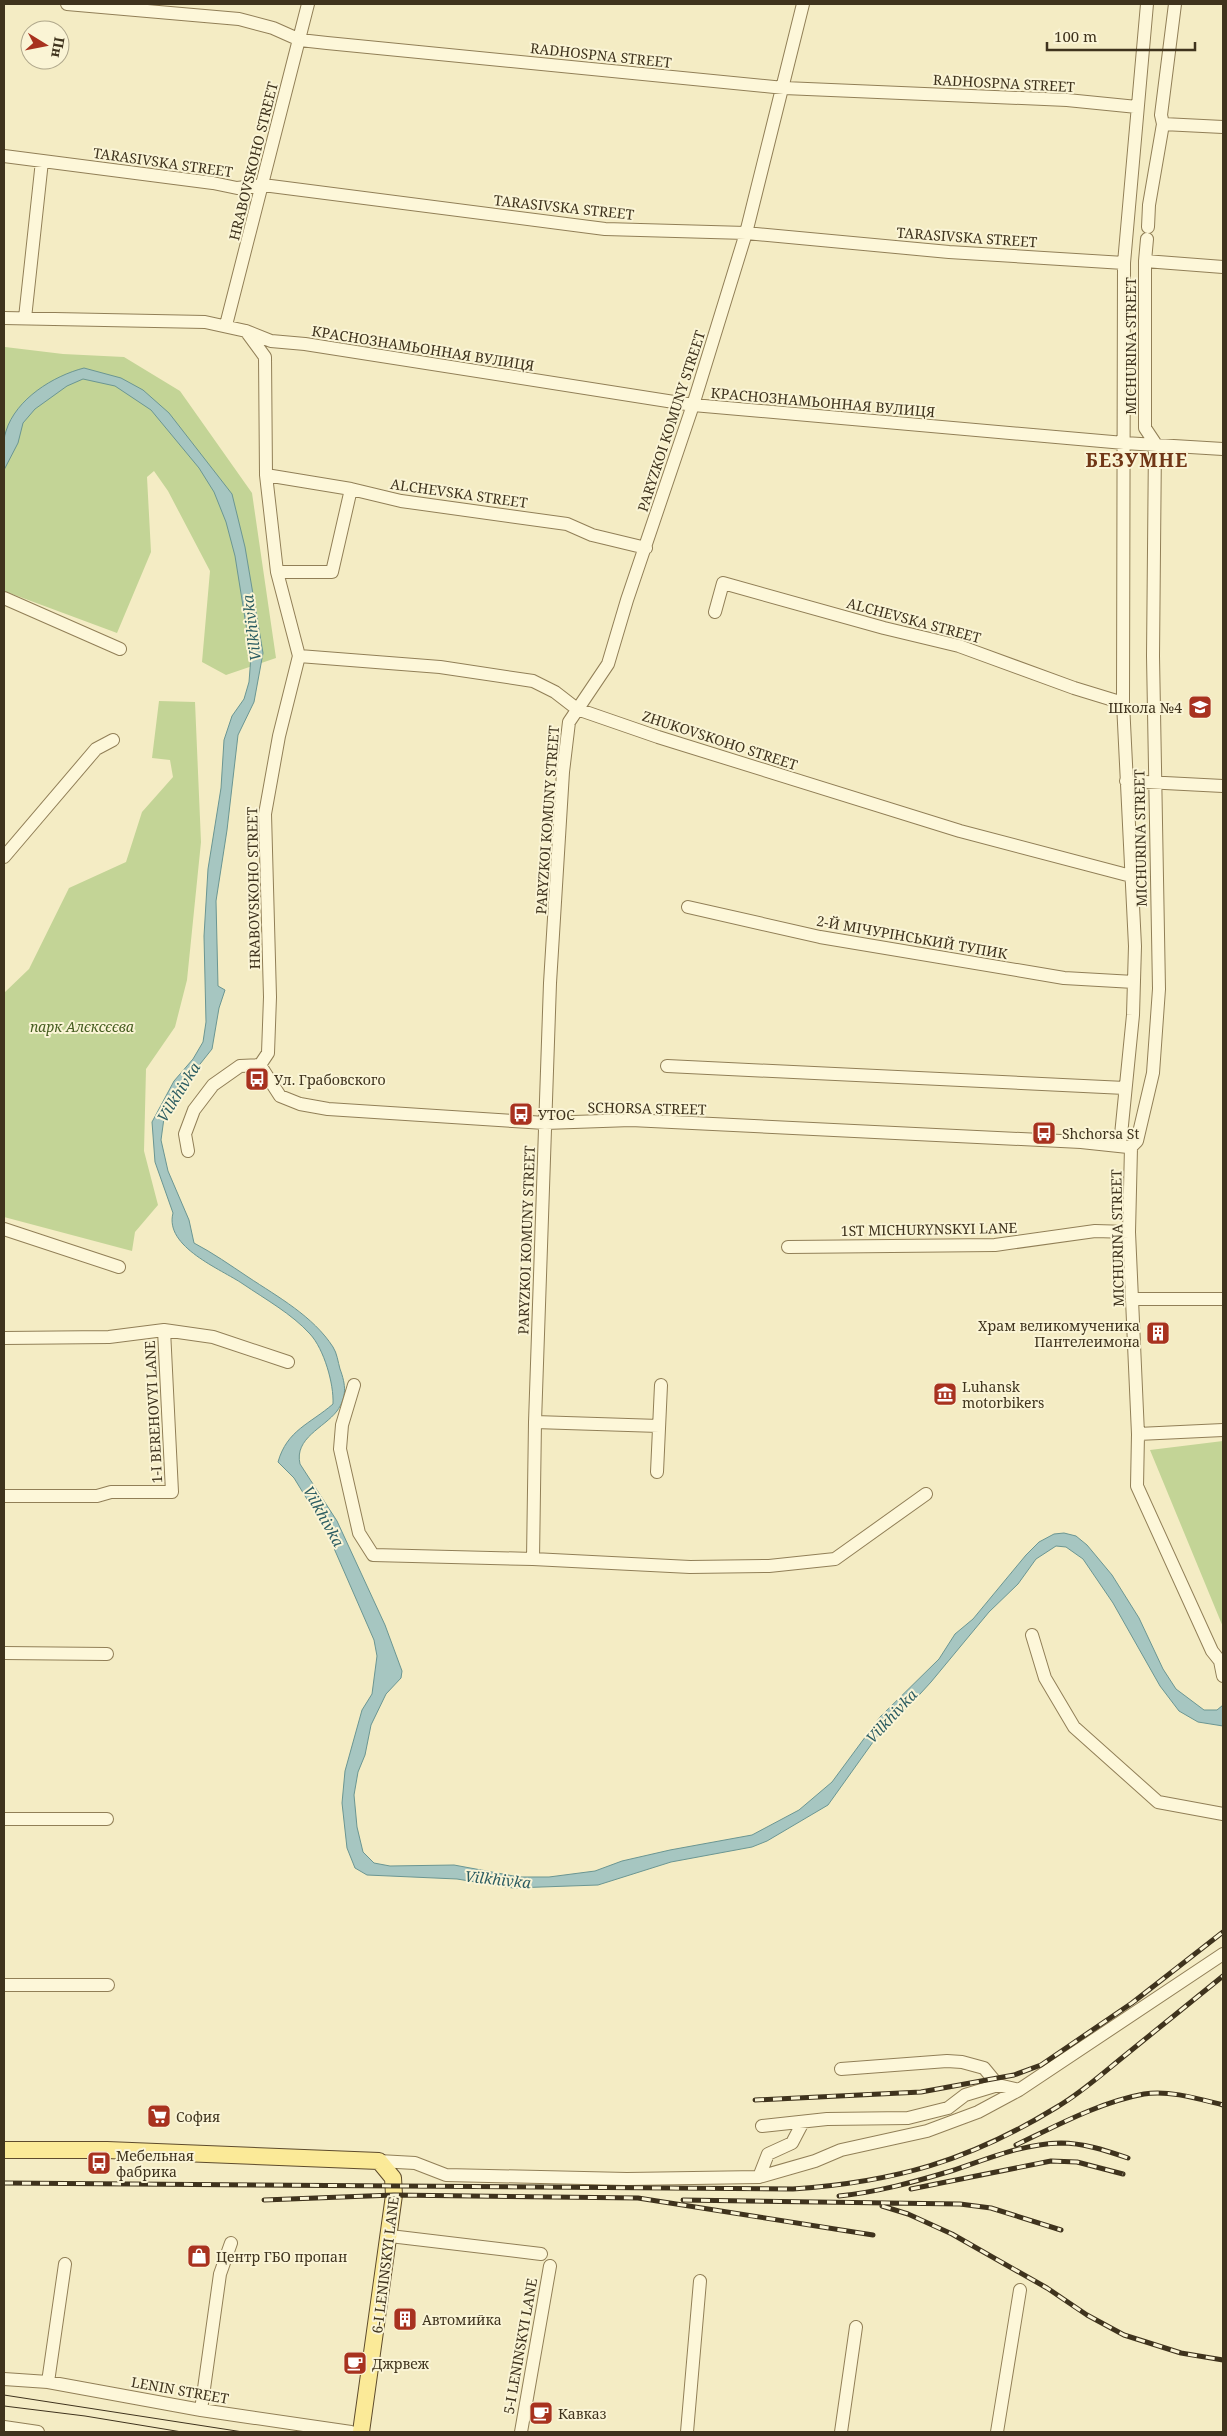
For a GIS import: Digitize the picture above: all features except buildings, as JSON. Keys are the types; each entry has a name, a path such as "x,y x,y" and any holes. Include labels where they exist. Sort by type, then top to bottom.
{"main road":[{"path":"4,2150 106,2150 379,2161"},
{"name":"6-I LENINSKYI LANE","path":"361,2432 390,2236 394,2186 393,2178 379,2161"}],"street":[{"name":"RADHOSPNA STREET","path":"67,4 239,19 274,28 300,40 784,88 1067,100 1137,107"},
{"name":"HRABOVSKOHO STREET","path":"226,325 308,4"},
{"name":"PARYZKOI KOMUNY STREET","path":"533,1559 535,1422 550,983 563,772 569,722 608,664 627,600 646,548 746,233 784,88 803,4"},
{"name":"MICHURINA STREET","path":"1147,4 1124,263 1123,703 1130,876 1135,946 1133,1015 1125,1088 1138,1434 1137,1486 1212,1651 1220,1661 1223,1676"},
{"name":"MICHURINA STREET","path":"1126,1146 1137,1141 1152,1073 1159,989 1154,781 1155,443 1145,428 1145,261 1149,204 1162,124 1161,115 1175,4"},
{"path":"1162,124 1223,127"},
{"name":"TARASIVSKA STREET","path":"4,156 213,182 237,188 263,185 605,229 746,233 949,252 1124,263"},
{"path":"25,318 42,161"},
{"path":"1145,261 1223,267"},
{"name":"КРАСНОЗНАМЬОННАЯ ВУЛИЦЯ","path":"4,318 206,322 246,330 271,341 305,344 692,406 1124,443 1155,443 1223,449"},
{"name":"HRABOVSKOHO STREET","path":"246,330 265,357 266,475 277,572 299,656 279,736 265,814 270,997 268,1053 260,1065"},
{"name":"ALCHEVSKA STREET","path":"266,475 351,488 401,501 567,524 592,535 646,548"},
{"path":"277,572 332,572 351,488"},
{"name":"ALCHEVSKA STREET","path":"715,612 724,584 884,628 959,646 1074,688 1123,703"},
{"path":"4,598 120,649"},
{"name":"ZHUKOVSKOHO STREET","path":"299,656 440,667 533,680 555,692 577,709 658,737 960,831 1130,876"},
{"path":"4,857 96,749 113,740"},
{"path":"1126,781 1223,786"},
{"name":"2-Й МІЧУРІНСЬКИЙ ТУПИК","path":"688,907 829,939 1064,978 1134,982"},
{"path":"188,1152 185,1134 194,1110 213,1086 240,1066 260,1065"},
{"name":"SCHORSA STREET","path":"260,1065 280,1096 300,1104 328,1108 545,1123 631,1120 1126,1146"},
{"path":"667,1066 1125,1088"},
{"path":"4,1229 119,1268"},
{"name":"1ST MICHURYNSKYI LANE","path":"788,1247 995,1245 1095,1232 1130,1232"},
{"path":"1132,1299 1223,1299"},
{"name":"1-I BEREHOVYI LANE","path":"4,1496 97,1496 112,1492 172,1492 164,1330"},
{"name":"1-I BEREHOVYI LANE","path":"4,1338 109,1337 164,1330 213,1337 288,1362"},
{"path":"656,1472 661,1384"},
{"path":"354,1385 342,1425 340,1448 359,1533 373,1555 710,1566 769,1566 835,1559 926,1494"},
{"path":"535,1422 659,1426"},
{"path":"1138,1434 1223,1430"},
{"path":"1032,1635 1045,1678 1074,1727 1158,1802 1223,1814"},
{"path":"4,1653 107,1654"},
{"path":"4,1819 107,1819"},
{"path":"379,2161 415,2163 446,2175 627,2179 759,2177 815,2161 841,2150 927,2131 978,2112 1019,2090 1223,1954"},
{"path":"4,1985 108,1985"},
{"path":"841,2069 947,2061 962,2062 984,2068 998,2084 1019,2090"},
{"path":"762,2126 865,2118 908,2118 948,2108 965,2095 998,2084"},
{"path":"759,2177 768,2154 792,2143 803,2122"},
{"path":"390,2236 542,2254"},
{"path":"201,2410 220,2274 231,2243"},
{"path":"48,2382 66,2264"},
{"name":"5-I LENINSKYI LANE","path":"521,2432 550,2266"},
{"path":"687,2432 700,2281"},
{"path":"997,2432 1020,2290"},
{"path":"841,2432 856,2326"},
{"name":"LENIN STREET","path":"4,2379 48,2382 201,2410 351,2432"},
{"path":"4,2428 38,2432"}],"green space":[{"path":"5,347 63,354 124,357 180,391 252,493 276,658 226,675 202,662 210,571 168,491 154,471 147,477 151,552 117,633 4,591"},
{"name":"парк Алєксєєва","path":"159,701 195,702 201,842 187,980 175,1027 146,1069 144,1151 158,1205 135,1232 132,1251 4,1217 4,993 29,969 69,888 126,862 142,812 173,777 170,760 152,758"},
{"path":"1223,1441 1223,1627 1150,1450"}],"water":[{"name":"Vilkhivka","path":"84,368 121,378 143,390 169,413 232,494 245,547 263,653 254,702 238,735 227,830 216,901 218,986 225,990 219,1008 212,1049 181,1088 164,1118 161,1140 168,1171 189,1220 194,1243 294,1308 325,1336 336,1355 344,1386 343,1401 337,1411 311,1434 301,1447 299,1455 300,1464 337,1521 385,1625 402,1671 401,1678 386,1694 371,1725 365,1755 358,1772 354,1795 357,1827 363,1852 374,1863 390,1866 454,1865 519,1877 549,1877 595,1871 622,1861 752,1835 799,1810 832,1782 880,1717 939,1659 955,1634 973,1619 1026,1555 1039,1542 1054,1534 1064,1533 1076,1536 1087,1545 1112,1575 1139,1618 1163,1669 1176,1689 1204,1710 1217,1710 1223,1705 1223,1726 1198,1722 1179,1711 1160,1686 1113,1603 1083,1559 1066,1547 1056,1546 1036,1559 1018,1584 989,1612 931,1682 910,1705 883,1728 828,1805 767,1841 752,1847 671,1862 598,1885 513,1888 457,1879 367,1875 355,1868 347,1848 342,1803 345,1771 362,1710 372,1694 377,1656 374,1640 326,1530 294,1478 278,1462 287,1442 293,1435 333,1404 332,1387 327,1367 315,1340 295,1320 243,1284 196,1256 185,1246 177,1236 173,1225 173,1213 155,1162 152,1122 174,1081 193,1059 203,1042 206,1022 204,936 208,869 221,788 224,740 232,716 244,699 249,682 251,656 235,556 226,522 214,492 199,468 151,410 115,386 83,379 67,386 35,409 23,423 18,443 4,470 6,431 18,409 27,399 48,383"}],"tram line":[{"path":"4,2395 243,2432"},
{"path":"4,2406 85,2416 182,2432"}],"railway":[{"path":"755,2100 921,2092 1014,2075 1041,2065 1132,2003 1223,1932"},
{"path":"4,2183 793,2189 865,2181 930,2166 993,2142 1025,2126 1083,2090 1223,1976"},
{"path":"1016,2145 1095,2109 1144,2094 1174,2094 1223,2105"},
{"path":"839,2196 910,2183 1018,2149 1046,2144 1078,2144 1128,2158"},
{"path":"911,2189 1051,2161 1077,2162 1123,2174"},
{"path":"264,2200 394,2195 638,2198 873,2235"},
{"path":"683,2200 960,2204 991,2208 1061,2230"},
{"path":"882,2206 908,2214 952,2234 1047,2288 1087,2315 1124,2335 1181,2353 1223,2360"}],"place":[{"name":"Школа №4","path":"1200,707"},
{"name":"Ул. Грабовского","path":"257,1079"},
{"name":"УТОС","path":"521,1114"},
{"name":"Shchorsa St","path":"1044,1133"},
{"name":"Храм великомученика Пантелеимона","path":"1158,1333"},
{"name":"Luhansk motorbikers","path":"945,1394"},
{"name":"София","path":"159,2116"},
{"name":"Мебельная фабрика","path":"99,2163"},
{"name":"Центр ГБО пропан","path":"199,2256"},
{"name":"Автомийка","path":"405,2319"},
{"name":"Джрвеж","path":"355,2363"},
{"name":"Кавказ","path":"541,2413"}],"district":[{"name":"БЕЗУМНЕ","path":"1137,460"}]}
